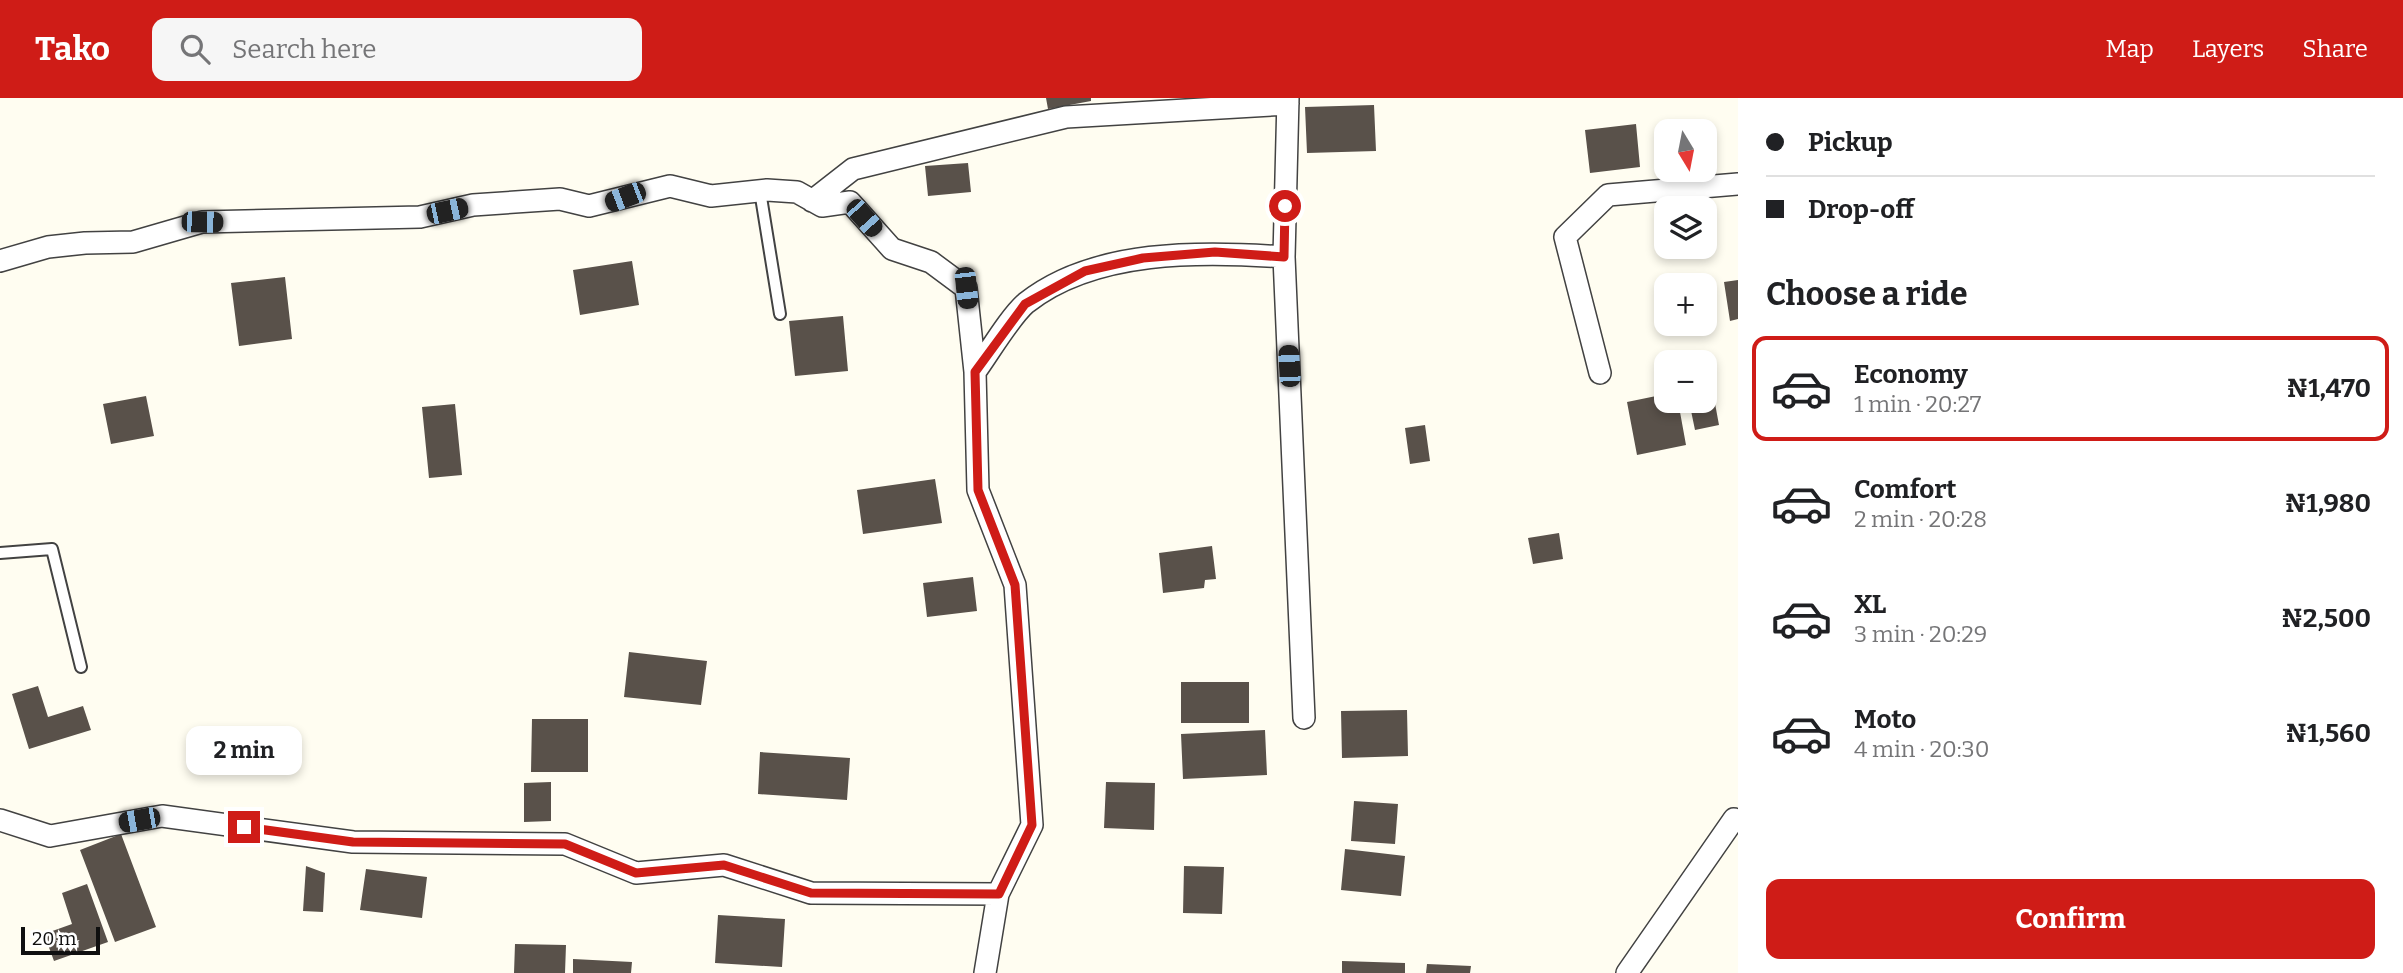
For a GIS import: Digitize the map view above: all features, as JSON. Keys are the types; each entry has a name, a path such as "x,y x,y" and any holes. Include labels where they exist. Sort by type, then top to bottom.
{"street":[{"path":"812,201 853,169 1066,117 1288,101 1284,257 1304,718"},
{"path":"1600,373 1565,237 1608,195 1738,184"},
{"path":"0,261 48,247 133,242 202,222 420,217 473,205 560,199 589,206 670,186 711,196 760,191 797,192 822,206 850,202 892,249 932,262 966,288 975,372 978,490 1015,585 1032,825 999,894 985,973"},
{"path":"975,372 1025,304 1085,271 1143,258 1215,252 1284,257"},
{"path":"0,820 50,836 162,816 353,842 565,844 636,873 724,865 811,893 999,894"},
{"path":"1627,973 1734,819 1738,820"}],"lane":[{"path":"760,191 780,314"},
{"path":"0,553 52,549 81,667"}],"building":[{"path":"1046,98 1091,98 1091,101 1048,109"},
{"path":"1374,105 1376,151 1307,153 1305,107"},
{"path":"1636,124 1640,167 1590,173 1585,130"},
{"path":"968,163 971,192 928,196 925,166"},
{"path":"632,261 639,305 580,315 573,270"},
{"path":"285,277 292,339 239,346 231,283"},
{"path":"1738,280 1738,319 1730,321 1724,282"},
{"path":"843,316 848,371 795,376 789,321"},
{"path":"146,396 154,436 111,444 103,404"},
{"path":"1654,396 1654,413 1680,413 1686,445 1637,455 1627,402"},
{"path":"455,404 462,475 429,478 422,407"},
{"path":"1691,413 1717,413 1719,425 1695,430"},
{"path":"1425,425 1430,461 1410,464 1405,428"},
{"path":"935,479 942,523 863,534 857,490"},
{"path":"1559,533 1563,559 1533,564 1528,538"},
{"path":"1212,546 1216,579 1205,580 1204,588 1163,593 1159,553"},
{"path":"973,577 977,611 927,617 923,583"},
{"path":"629,652 707,661 701,705 624,697"},
{"path":"1181,682 1249,682 1249,723 1181,723"},
{"path":"38,686 48,717 83,706 91,730 29,749 12,694"},
{"path":"1407,710 1408,756 1342,758 1341,711"},
{"path":"532,719 588,719 588,772 531,772"},
{"path":"1265,730 1267,775 1183,779 1181,734"},
{"path":"760,752 850,758 847,800 758,794"},
{"path":"551,782 551,821 524,822 524,783"},
{"path":"1106,782 1155,783 1154,830 1104,828"},
{"path":"1354,801 1398,804 1395,844 1351,841"},
{"path":"121,834 156,927 115,942 80,850"},
{"path":"1345,849 1405,856 1401,896 1341,890"},
{"path":"306,866 325,873 323,912 303,911"},
{"path":"1184,866 1224,867 1222,914 1183,913"},
{"path":"366,869 427,877 422,918 360,910"},
{"path":"87,884 108,942 54,961 44,934 72,924 62,893"},
{"path":"718,915 785,919 782,967 715,963"},
{"path":"515,944 566,945 565,973 514,973"},
{"path":"573,959 632,962 631,973 573,973"},
{"path":"1342,961 1405,963 1405,973 1342,973"},
{"path":"1427,964 1471,966 1470,973 1426,973"}],"route":[{"path":"244,827 353,842 565,844 636,873 724,865 811,893 999,894 1032,825 1015,585 978,490 975,372 1025,304 1085,271 1143,258 1215,252 1284,257 1285,206"}]}
